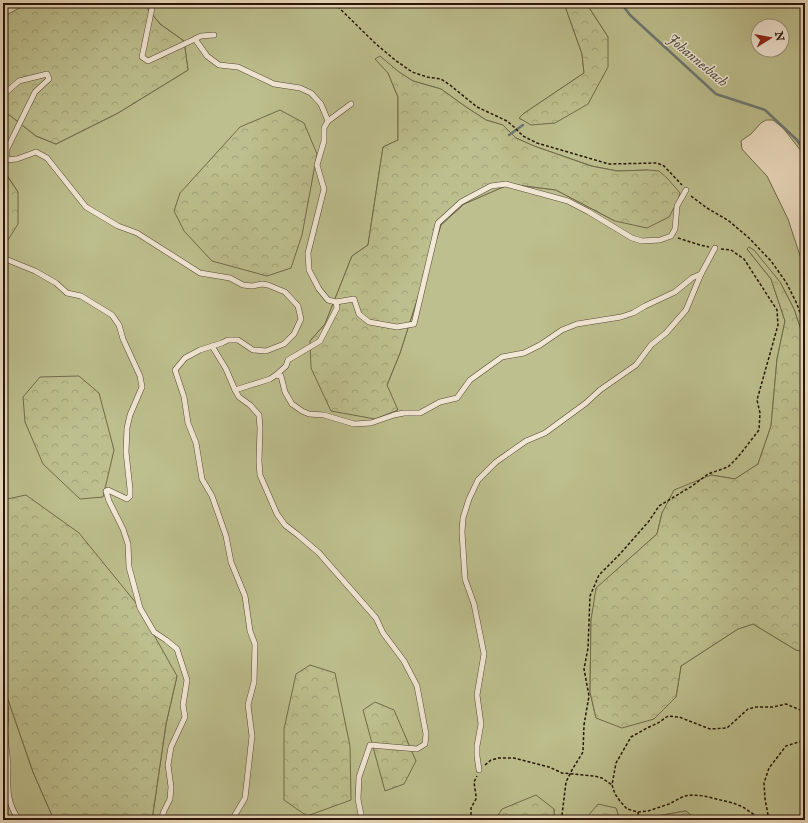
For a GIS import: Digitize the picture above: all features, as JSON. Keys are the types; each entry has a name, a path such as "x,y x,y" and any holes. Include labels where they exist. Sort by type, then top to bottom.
{"lane":[{"path":"3,5 10,3"},
{"path":"153,3 142,57 148,61 201,36 214,35"},
{"path":"195,39 207,56 219,65 238,67 274,84 300,88 311,93 321,104 328,120"},
{"path":"3,67 5,69 3,76"},
{"path":"3,95 19,81 47,74 49,79 35,92 7,150 6,160 17,159 36,152 47,158 86,207 118,226 137,233 200,273 230,278 244,285 268,285 285,292 298,306 301,319 294,334 284,344 266,351 253,350 238,340 228,340 200,350 185,358 175,370 184,397 188,423 196,443 202,479 212,496 226,536 231,562 246,596 250,631 255,644 254,682 248,705 252,736 245,798 232,820"},
{"path":"351,104 328,120 324,128 324,141 317,165 324,189 308,253 309,270 319,289 328,300 336,302 354,299 359,314 369,322 397,327 414,324 438,222 462,202 490,186 506,184 568,201 632,238 642,241 660,240 671,236 675,229 677,206 686,190"},
{"path":"480,770 477,756 477,746 481,724 477,695 484,654 474,604 466,579 462,532 463,518 469,499 478,480 496,462 526,440 545,433 586,403 600,390 636,365 651,345 666,333 686,310 701,274 715,248"},
{"path":"3,258 35,271 56,283 67,293 81,296 112,315 120,326 123,339 140,376 142,387 130,415 127,428 126,452 130,496 127,499 108,490 106,491 109,501 124,529 128,544 129,567 140,608 154,632 177,649 187,680 183,705 185,717 170,747 168,765 171,787 170,799 161,820"},
{"path":"276,375 281,376 285,392 292,404 309,414 324,415 354,424 372,423 394,414 420,413 440,402 457,398 470,380 502,357 524,352 540,345 562,330 577,324 621,317 632,313 675,292 692,278 701,274"},
{"path":"235,390 270,379 286,366 288,360 320,341 337,308 336,302"},
{"path":"212,346 226,369 239,397 259,415 260,475 277,514 285,525 319,553 376,618 383,633 404,661 417,686 426,734 425,744 417,749 370,745 359,777 358,799 362,820"},
{"path":"3,700 6,709 5,732 8,764 7,786 9,801 19,820"}],"path":[{"path":"334,3 376,44 412,72 426,77 441,79 477,108 506,121 519,132"},
{"path":"560,820 566,782 583,752 584,725 589,696 584,669 588,648 590,596 599,576 649,521 659,506 692,486 708,474 728,467 738,458 759,430 760,413 757,400 778,325 777,310 744,259 731,250 700,245 671,236"},
{"path":"762,820 743,806 704,796 693,795 684,796 658,808 638,812 627,809 615,794 612,785 616,763 631,737 668,716 679,717 710,729 727,728 748,709 756,707 773,707 786,704 805,712"},
{"path":"769,820 764,783 769,768 786,746 805,740"},
{"path":"471,820 471,808 476,799 474,782 480,770 491,760 499,758 520,760 549,767 562,773 594,776 602,778 612,785"},
{"path":"638,812 639,820"}],"green space":[{"path":"28,3 143,3 160,24 184,41 188,70 118,113 56,144 36,136 3,110 3,17"},
{"path":"143,3 564,3 582,54 584,73 523,114 520,119 555,123 608,37 586,3 805,3 805,156 783,128 773,120 766,120 761,123 751,134 741,141 742,149 767,176 788,219 805,271 805,342 794,309 780,282 747,249 771,279 785,321 777,359 771,426 758,464 735,479 711,475 662,513 657,534 597,588 591,620 590,692 596,718 676,697 681,666 738,629 753,624 796,650 805,652 805,820 697,820 686,811 656,816 654,820 620,820 616,808 588,816 589,820 554,820 554,809 503,809 495,820 152,820 166,724 177,676 3,511 3,242 5,243 18,192 3,169 3,110 36,136 56,144 118,113 188,70 184,41 160,24","holes":["376,59 413,81 441,89 486,120 503,125 516,138 534,146 592,166 617,171 648,170 615,221 556,190 510,184 464,204 441,225 400,353 387,385 310,341 325,324 352,256 368,245 383,147 398,140 398,97 388,73"]},
{"path":"564,3 586,3 608,37 608,67 588,104 555,123 531,125 519,118 584,73 582,54"},
{"path":"380,56 399,72 413,81 441,89 486,120 503,125 516,138 591,166 617,171 659,171 680,193 669,217 647,228 615,221 556,190 510,184 464,204 441,225 400,353 387,385 398,410 375,419 331,411 311,368 310,341 325,324 352,256 368,245 383,147 398,140 398,97 388,73 375,59"},
{"path":"280,110 304,123 317,154 302,235 291,268 267,276 212,261 184,231 174,211 180,193 240,127"},
{"path":"3,170 18,192 18,224 6,243 3,242"},
{"path":"749,247 754,250 780,282 794,309 805,342 805,652 796,650 753,624 738,629 681,666 676,697 654,719 622,728 596,718 590,692 591,620 596,588 657,534 662,513 674,490 711,475 735,479 758,464 771,426 777,359 785,321 771,279 747,249"},
{"path":"79,376 99,393 114,450 103,497 80,499 43,464 25,422 23,397 40,377"},
{"path":"26,495 79,533 136,603 177,676 166,724 152,820 54,820 33,772 3,685 3,511 7,499"},
{"path":"310,665 335,673 350,746 351,800 307,816 284,800 284,729 296,674"},
{"path":"3,685 33,772 54,820 3,820"},
{"path":"375,702 394,710 416,761 404,784 385,791 363,710"},
{"path":"536,795 554,809 554,820 495,820 502,809"},
{"path":"598,804 616,808 620,820 589,820 588,816"},
{"path":"686,811 697,820 654,820 656,816"}],"waterway":[{"name":"Johannesbach","path":"621,3 630,15 716,94 765,110 797,140 805,151"},
{"path":"509,135 523,125"}]}
